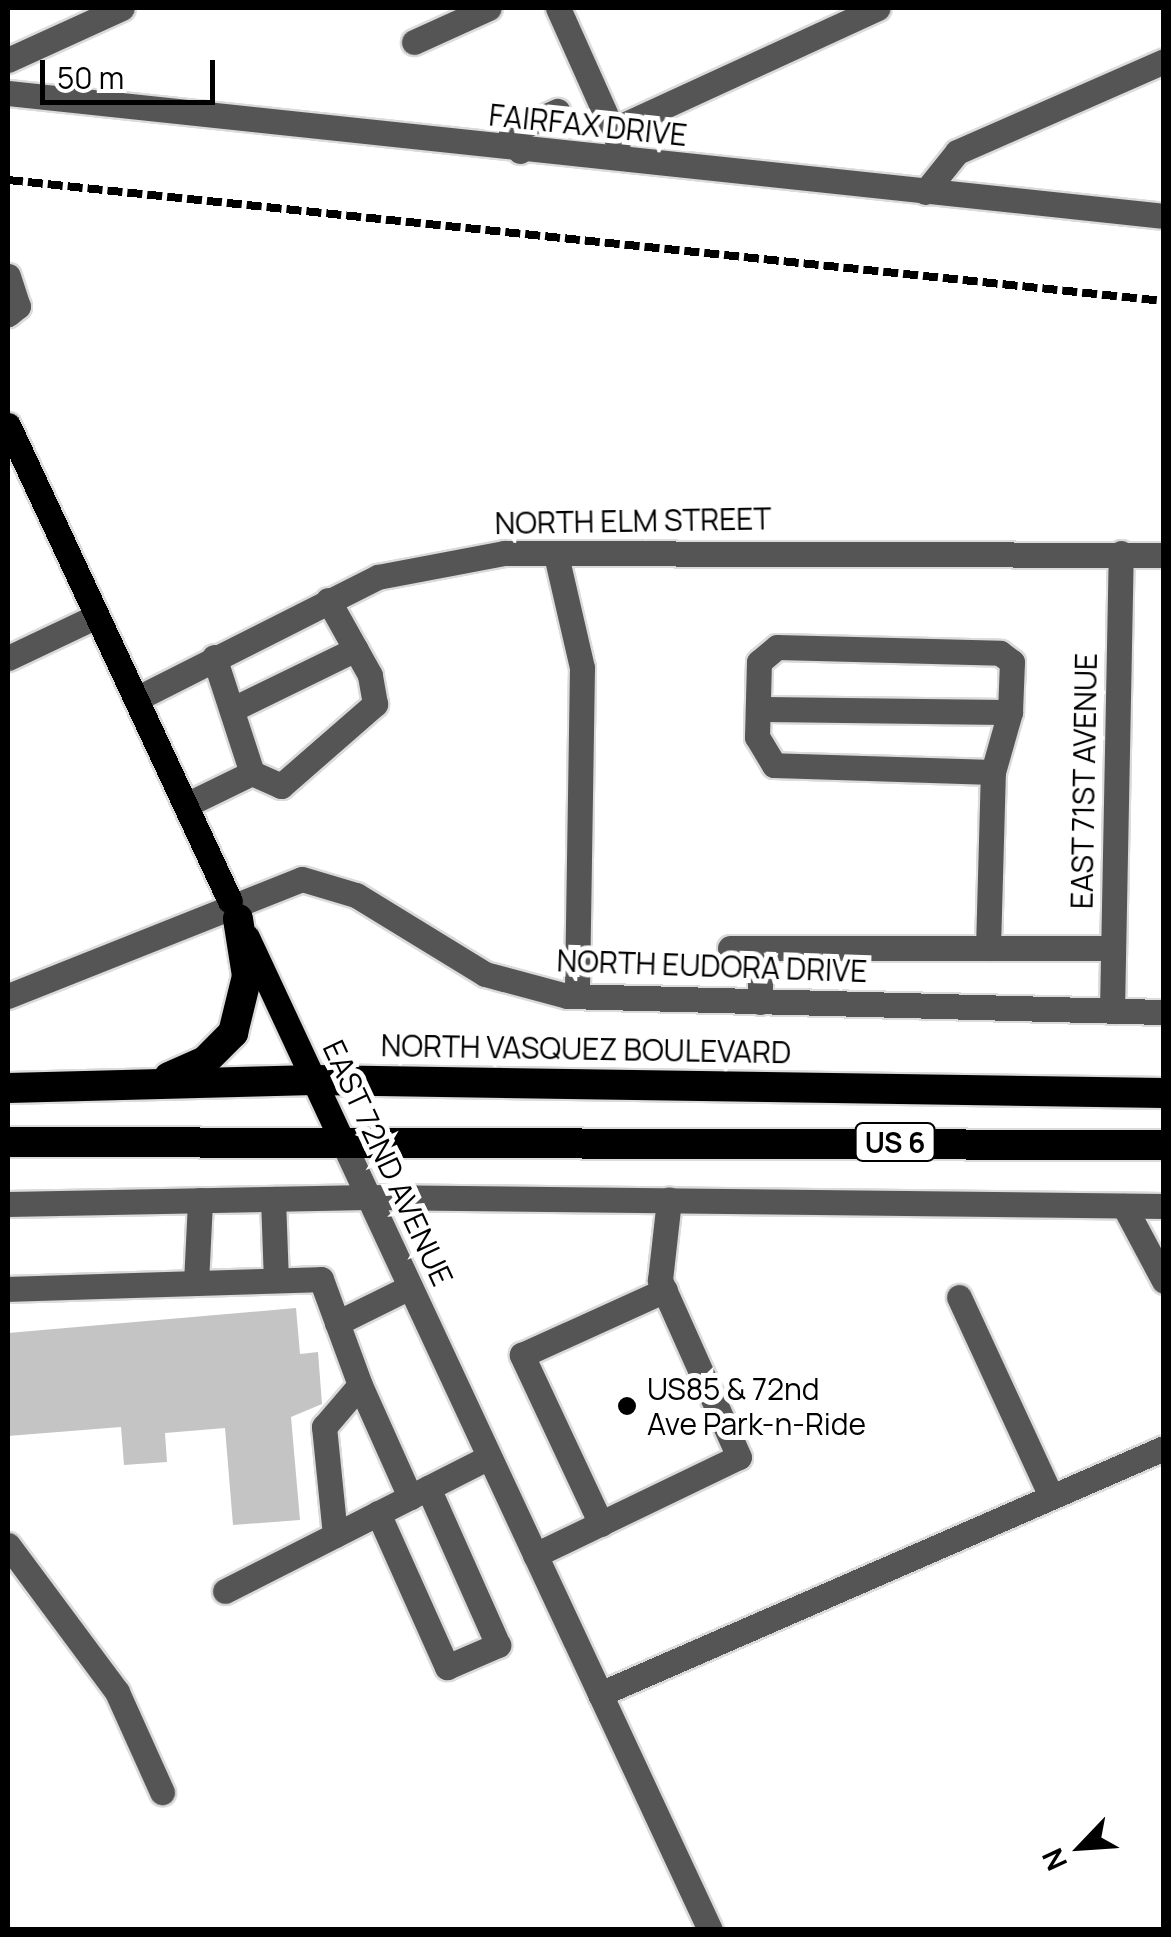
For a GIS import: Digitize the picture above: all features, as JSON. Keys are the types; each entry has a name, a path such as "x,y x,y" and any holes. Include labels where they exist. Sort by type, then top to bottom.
{"highway":[{"path":"152,1083 205,1061 232,1033 248,976 234,910"},
{"name":"NORTH VASQUEZ BOULEVARD","path":"8,1088 314,1080 1164,1093"},
{"name":"US 6","path":"8,1142 340,1136 1164,1146"}],"main road":[{"name":"EAST 72ND AVENUE","path":"8,425 340,1136"}],"street":[{"path":"8,60 122,8"},
{"path":"414,42 489,8"},
{"path":"558,8 615,128 622,161"},
{"path":"615,128 878,8"},
{"path":"925,192 957,152 1164,61"},
{"name":"FAIRFAX DRIVE","path":"8,94 1164,216"},
{"path":"520,151 510,132 557,112"},
{"path":"8,276 18,306 8,314"},
{"name":"NORTH ELM STREET","path":"136,699 328,600 438,563 658,547 1164,554"},
{"name":"EAST 71ST AVENUE","path":"1112,1011 1121,553"},
{"path":"556,555 582,668 577,996"},
{"path":"252,772 282,786 374,704 356,650 328,600"},
{"path":"8,658 97,616"},
{"path":"988,948 992,772 1010,712 1012,662 1000,653 777,647 759,662 757,736 774,765 992,772"},
{"path":"237,706 356,650"},
{"path":"214,657 237,706 252,772"},
{"path":"758,709 1010,712"},
{"path":"186,805 252,772"},
{"name":"NORTH EUDORA DRIVE","path":"8,996 234,910 279,882 326,882 484,974 577,996 1164,1012"},
{"path":"730,948 1114,948"},
{"path":"760,948 760,1002"},
{"name":"EAST 72ND AVENUE","path":"340,1136 710,1930"},
{"path":"8,1204 368,1197 1164,1206"},
{"path":"274,1199 276,1280"},
{"path":"196,1283 200,1200"},
{"path":"536,1555 739,1457 665,1290 669,1200"},
{"path":"1124,1206 1164,1281"},
{"path":"8,1289 321,1279 360,1386 498,1645 447,1668 378,1513"},
{"path":"337,1323 410,1287"},
{"path":"602,1524 522,1355 665,1290"},
{"path":"960,1297 1051,1496"},
{"path":"335,1535 324,1427 360,1386"},
{"path":"600,1694 1164,1448"},
{"path":"225,1591 489,1457"},
{"path":"8,1545 117,1692 162,1792"}],"building":[{"path":"296,1308 300,1354 318,1352 322,1404 291,1417 300,1520 233,1525 225,1428 165,1433 167,1462 124,1465 121,1427 8,1436 8,1333"}],"railway":[{"path":"8,180 1164,301"}],"place":[{"name":"US85 & 72nd Ave Park-n-Ride","path":"627,1406"}]}
